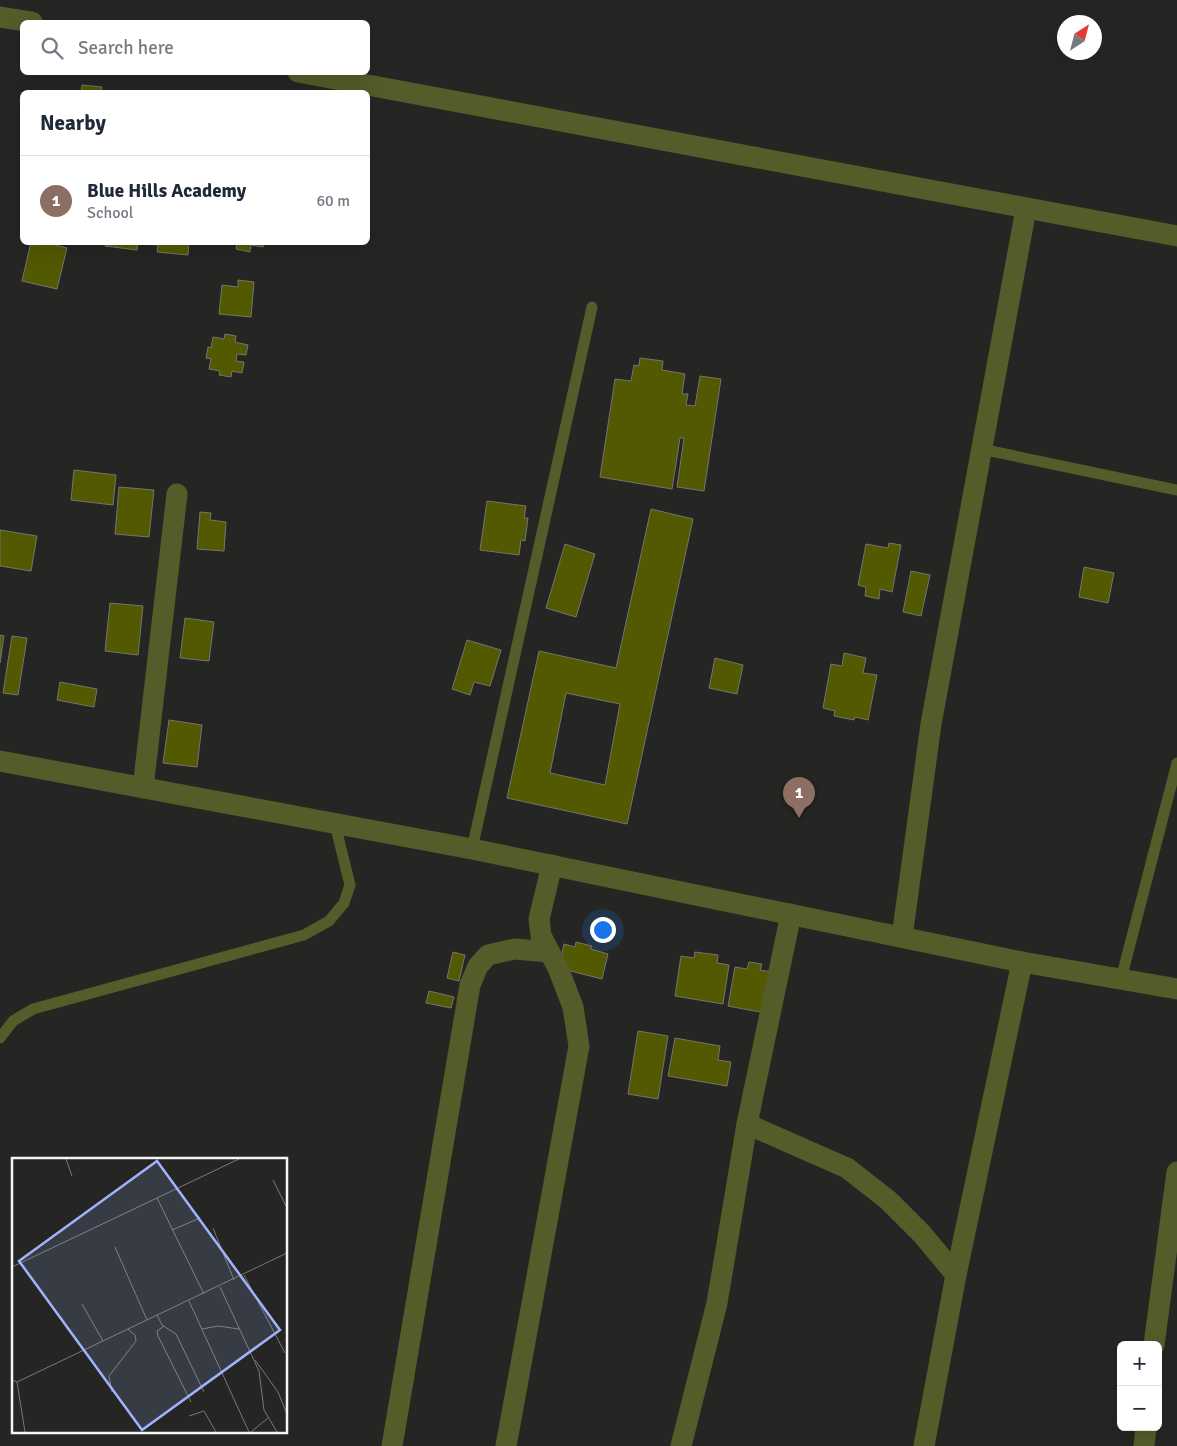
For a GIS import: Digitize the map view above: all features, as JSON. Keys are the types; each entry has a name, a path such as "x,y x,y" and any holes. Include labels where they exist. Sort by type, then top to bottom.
{"street":[{"path":"0,17 20,20"},
{"path":"314,75 1177,236"},
{"path":"902,937 931,724 1026,208"},
{"path":"142,788 177,494"},
{"path":"0,761 472,849 1022,962 1177,988"},
{"path":"506,1446 578,1046 573,1007 558,968 540,936 539,919 552,865"},
{"path":"681,1446 717,1303 747,1124 791,914"},
{"path":"392,1446 470,985 478,966 488,955 515,949 549,952"},
{"path":"924,1446 956,1275 1022,962"},
{"path":"747,1124 847,1168 888,1200 922,1234 956,1275"},
{"path":"1155,1341 1177,1172"},
{"path":"1144,1446 1146,1431"}],"lane":[{"path":"472,849 592,307"},
{"path":"982,449 1177,490"},
{"path":"1121,979 1177,763"},
{"path":"0,1038 13,1021 33,1009 304,935 329,922 344,903 350,885 335,824"}],"building":[{"path":"82,85 102,87 101,90 81,90"},
{"path":"30,245 55,245 67,248 57,289 22,281"},
{"path":"105,245 138,245 137,250"},
{"path":"158,245 189,245 188,255 157,252"},
{"path":"237,245 251,245 250,252 236,249"},
{"path":"238,280 254,282 251,317 219,314 222,285 238,287"},
{"path":"225,334 236,336 235,342 248,345 246,355 237,354 236,361 244,362 242,373 232,371 231,377 219,375 220,371 209,369 211,359 206,358 208,347 211,348 213,337 224,339"},
{"path":"640,358 663,361 662,370 685,374 682,394 688,394 686,405 695,406 700,376 721,379 704,491 677,487 684,438 680,438 672,489 600,477 615,379 631,381 634,365 639,366"},
{"path":"74,470 116,475 113,505 71,500"},
{"path":"119,487 154,490 149,537 115,534"},
{"path":"487,501 526,506 524,518 528,518 525,541 521,540 519,555 480,550"},
{"path":"651,509 693,519 627,824 507,798 539,651 616,668","holes":["566,693 620,704 605,785 550,773"]},
{"path":"200,512 211,513 210,520 226,522 224,551 197,549"},
{"path":"0,530 37,536 31,571 0,566"},
{"path":"889,543 901,545 892,592 880,589 879,599 865,596 866,587 858,585 866,544 888,548"},
{"path":"565,544 595,554 576,617 546,608"},
{"path":"1084,567 1114,573 1108,603 1079,597"},
{"path":"911,571 930,575 921,616 903,612"},
{"path":"110,603 143,606 138,655 105,651"},
{"path":"185,618 214,622 209,661 180,658"},
{"path":"0,635 4,636 0,663"},
{"path":"12,636 27,638 18,695 3,693"},
{"path":"467,640 501,650 490,686 474,682 470,695 452,689"},
{"path":"844,653 866,658 863,673 877,675 868,720 855,717 854,720 834,716 835,711 823,708 831,664 842,666"},
{"path":"715,658 743,665 737,694 709,688"},
{"path":"60,682 97,689 94,707 57,700"},
{"path":"169,720 202,725 197,767 163,763"},
{"path":"576,942 592,946 591,949 608,954 602,979 559,968 564,944 575,947"},
{"path":"453,952 465,955 459,981 447,978"},
{"path":"695,952 718,955 717,963 729,965 723,1004 675,996 681,956 694,958"},
{"path":"749,962 762,964 760,970 772,972 765,1013 728,1006 735,967 747,969"},
{"path":"429,991 454,997 451,1008 426,1003"},
{"path":"638,1031 668,1036 658,1099 628,1094"},
{"path":"675,1038 720,1046 718,1060 731,1062 727,1086 668,1076"}],"place":[{"name":"Blue Hills Academy","path":"799,818"}]}
